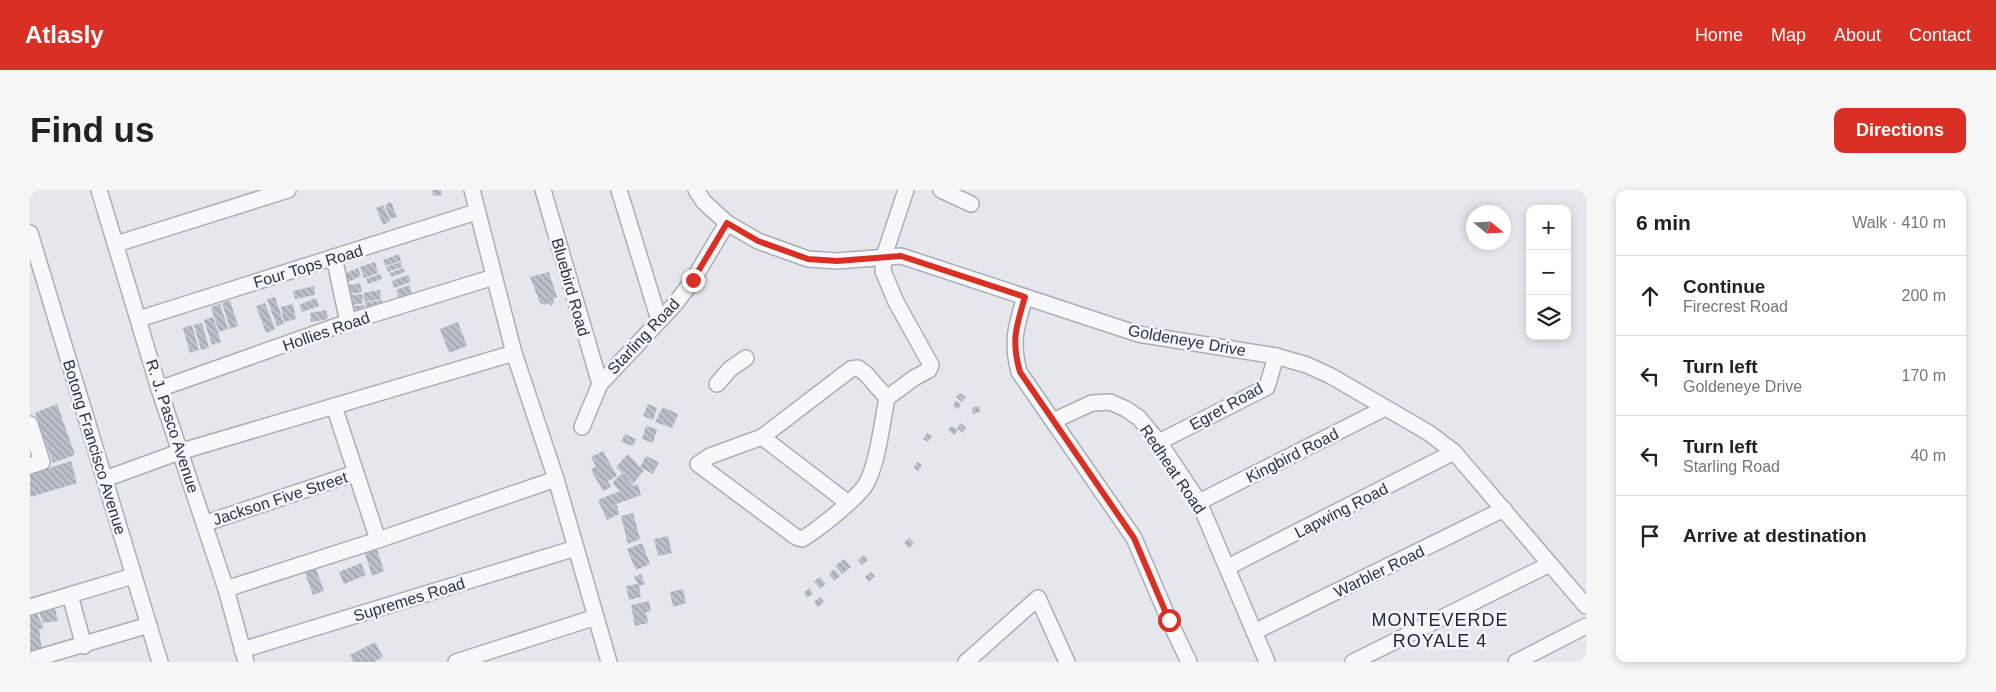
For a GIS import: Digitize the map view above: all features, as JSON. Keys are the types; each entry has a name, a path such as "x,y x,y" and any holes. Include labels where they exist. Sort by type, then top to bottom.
{"street":[{"name":"R. J. Pasco Avenue","path":"99,190 179,452 206,523 244,656"},
{"path":"116,244 288,190"},
{"path":"472,190 476,212 514,354 556,479 609,662"},
{"name":"Bluebird Road","path":"543,190 600,384"},
{"path":"619,190 659,320"},
{"name":"Goldeneye Drive","path":"696,190 704,202 727,223 758,241 808,259 837,261 901,256 1138,334 1276,356 1307,365 1331,376 1429,433 1454,452 1586,606"},
{"path":"887,398 866,374 858,368 851,369 762,437 710,456 698,464 802,540 848,503 866,485 874,464 887,398 914,378 929,370 931,365 930,360 896,302 883,270 884,256 906,190"},
{"path":"941,190 971,204"},
{"name":"Four Tops Road","path":"139,318 476,212"},
{"name":"Starling Road","path":"582,427 600,384 675,304 693,280 727,223"},
{"name":"Botong Francisco Avenue","path":"30,233 160,662"},
{"path":"334,257 348,322"},
{"name":"Hollies Road","path":"159,389 348,322 494,277"},
{"path":"1025,297 1014,333 1014,354 1020,372 1134,538 1189,662"},
{"path":"105,479 179,452 514,354"},
{"name":"Egret Road","path":"1159,442 1267,387 1276,356"},
{"path":"717,384 730,369 746,358"},
{"name":"Redheat Road","path":"1053,421 1092,403 1110,402 1126,409 1139,418 1159,442 1199,502 1267,662"},
{"path":"334,406 378,540"},
{"name":"Kingbird Road","path":"1199,502 1385,408"},
{"path":"30,424 36,464"},
{"path":"762,437 848,503"},
{"name":"Lapwing Road","path":"1228,567 1454,452"},
{"name":"Jackson Five Street","path":"206,523 355,473"},
{"path":"226,589 378,540 556,479"},
{"name":"Warbler Road","path":"1254,632 1504,509"},
{"name":"Supremes Road","path":"244,656 576,548"},
{"path":"1353,662 1550,564"},
{"path":"30,607 134,576"},
{"path":"70,595 84,646"},
{"path":"966,662 1038,598 1068,662"},
{"path":"456,662 596,617"},
{"path":"30,660 84,646 149,625"},
{"path":"1516,662 1586,626"}],"building":[{"path":"432,190 441,190 442,195 433,196"},
{"path":"391,202 397,217 390,219 385,205"},
{"path":"383,205 390,221 383,225 376,208"},
{"path":"399,254 401,261 385,266 383,260"},
{"path":"375,262 378,273 364,278 360,267"},
{"path":"401,262 402,267 388,272 386,267"},
{"path":"358,268 361,276 348,282 344,274"},
{"path":"403,268 405,272 391,277 390,273"},
{"path":"549,272 557,297 553,299 554,302 551,306 548,303 545,305 540,303 530,277"},
{"path":"380,274 382,279 368,284 366,279"},
{"path":"408,275 411,282 394,288 392,281"},
{"path":"360,283 362,292 345,295 344,286"},
{"path":"409,285 412,293 399,298 396,290"},
{"path":"314,286 315,295 295,299 293,291"},
{"path":"380,290 381,299 365,302 363,293"},
{"path":"362,294 363,303 347,306 345,296"},
{"path":"275,297 284,324 277,326 267,299"},
{"path":"316,298 319,306 302,312 299,305"},
{"path":"230,300 238,326 230,329 222,303"},
{"path":"382,300 383,310 367,312 365,303"},
{"path":"265,303 275,329 266,333 256,306"},
{"path":"220,304 228,329 219,332 211,307"},
{"path":"293,304 296,319 284,322 281,307"},
{"path":"364,305 365,314 349,317 347,307"},
{"path":"326,310 328,319 311,322 310,313"},
{"path":"213,317 221,342 212,345 204,320"},
{"path":"458,322 467,346 449,353 440,329"},
{"path":"202,323 209,348 201,350 194,325"},
{"path":"192,325 199,350 190,353 183,328"},
{"path":"960,393 966,397 962,402 956,397"},
{"path":"956,401 961,404 958,409 953,406"},
{"path":"57,404 75,455 53,463 35,413"},
{"path":"648,404 657,408 653,420 643,416"},
{"path":"979,406 980,412 973,414 972,408"},
{"path":"663,407 678,414 672,428 655,422"},
{"path":"961,423 966,428 963,433 957,428"},
{"path":"646,426 657,429 653,443 642,439"},
{"path":"952,426 958,430 954,435 948,430"},
{"path":"927,433 932,436 928,442 923,439"},
{"path":"625,434 636,439 633,446 621,442"},
{"path":"603,451 617,476 608,481 611,487 603,491 591,470 596,466 591,457"},
{"path":"628,454 644,470 633,484 627,479 633,486 638,484 641,495 611,506 617,505 619,514 607,520 598,500 620,491 612,483 621,474 623,475 628,469 623,474 616,467"},
{"path":"646,456 659,462 653,474 640,467"},
{"path":"71,461 77,483 30,497 30,474"},
{"path":"917,462 922,465 918,471 914,468"},
{"path":"633,513 640,539 628,544 621,516"},
{"path":"668,536 672,553 658,556 654,539"},
{"path":"909,538 914,543 909,548 904,543"},
{"path":"642,543 650,564 636,570 627,549"},
{"path":"377,549 384,571 372,576 365,553"},
{"path":"864,555 868,560 862,565 858,560"},
{"path":"844,559 851,567 842,574 835,566"},
{"path":"361,563 366,575 344,584 339,572"},
{"path":"316,569 324,591 313,595 305,573"},
{"path":"834,569 840,576 834,581 829,574"},
{"path":"871,572 875,576 869,582 865,577"},
{"path":"641,574 645,584 639,586 641,597 629,600 626,586 638,584 634,577"},
{"path":"820,577 826,584 820,589 814,581"},
{"path":"809,588 813,593 807,598 804,593"},
{"path":"683,589 686,603 673,607 670,592"},
{"path":"820,597 824,602 818,607 814,602"},
{"path":"649,601 651,611 646,612 648,623 635,626 631,605"},
{"path":"54,604 58,621 43,623 38,608"},
{"path":"30,611 36,612 44,628 39,629 42,650 30,650"},
{"path":"375,642 383,657 374,662 353,662 350,655"}],"district":[{"name":"MONTEVERDE ROYALE 4","path":"1440,630"}],"route":[{"path":"693,280 727,223 758,241 808,259 837,261 901,256 1025,297 1014,333 1014,354 1020,372 1134,538 1169,620"}]}
